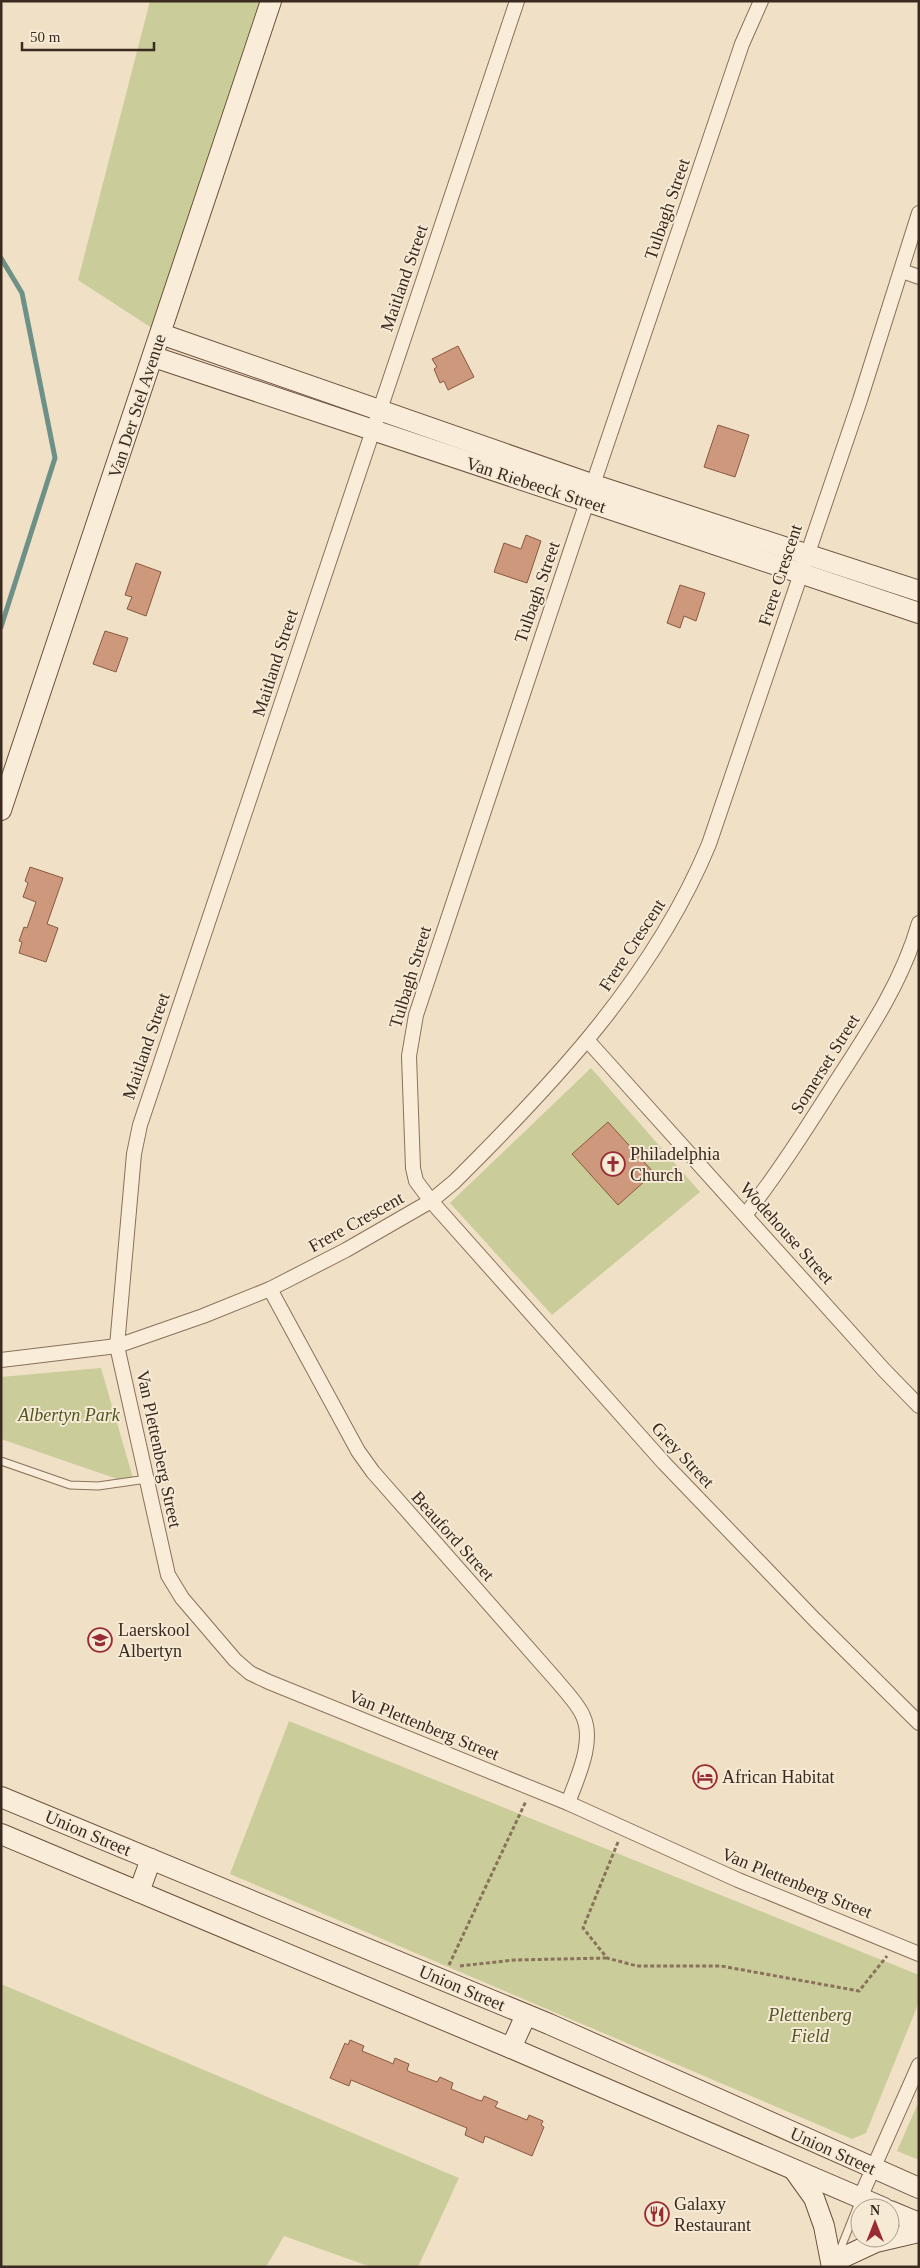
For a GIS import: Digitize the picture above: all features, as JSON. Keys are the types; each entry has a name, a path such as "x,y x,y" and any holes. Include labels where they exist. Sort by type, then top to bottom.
{"street":[{"name":"Van Der Stel Avenue","path":"1,810 154,357 271,1"},
{"name":"Maitland Street","path":"117,1346 134,1154 140,1125 517,1"},
{"name":"Tulbagh Street","path":"431,1201 416,1181 413,1168 409,1056 412,1031 478,824 742,44 761,1"},
{"name":"Frere Crescent","path":"1,1360 117,1346 203,1316 270,1289 346,1250 431,1201 454,1182 588,1041 625,993 698,871 722,811 806,554 902,271 919,213"},
{"path":"902,271 919,276"},
{"name":"Van Riebeeck Street","path":"161,334 379,409 591,494 800,574 919,613"},
{"name":"Van Riebeeck Street","path":"154,357 374,428 591,494 806,554 919,591"},
{"path":"277,397 284,377"},
{"name":"Somerset Street","path":"746,1214 769,1184 885,1003 905,963 919,924"},
{"name":"Wodehouse Street","path":"588,1041 746,1214 884,1370 919,1406"},
{"name":"Grey Street","path":"431,1201 664,1463 815,1620 919,1723"},
{"name":"Beauford Street","path":"270,1289 345,1427 373,1472 557,1681 582,1713 586,1730 586,1743 581,1766 568,1803"},
{"name":"Van Plettenberg Street","path":"117,1346 169,1578 205,1627 243,1668 269,1682 568,1803 738,1880 919,1954"},
{"name":"Union Street","path":"1,1797 526,2015 872,2169 919,2188"},
{"name":"Union Street","path":"1,1834 511,2048 860,2198"},
{"path":"139,1892 151,1859"},
{"path":"511,2048 526,2015"},
{"path":"860,2198 919,2065"},
{"path":"793,2169 814,2198 824,2226 833,2265 876,2242 919,2232"},
{"path":"900,2215 919,2223"}],"lane":[{"path":"1,1461 70,1486 98,1486 147,1479"},
{"path":"833,2265 850,2223"}],"path":[{"path":"532,1788 448,1968 514,1960 607,1958 637,1966 721,1966 859,1991 897,1944"},
{"path":"607,1958 583,1928 624,1829"}],"green space":[{"path":"150,1 271,1 161,334 78,280"},
{"path":"591,1068 700,1192 552,1315 450,1203"},
{"name":"Albertyn Park","path":"101,1368 135,1485 1,1439 1,1377"},
{"name":"Plettenberg Field","path":"289,1721 919,1975 919,2002 866,2133 852,2139 230,1874"},
{"path":"1,1984 459,2178 418,2267 371,2267 284,2236 266,2267 1,2267"},
{"path":"919,2101 919,2160 897,2151"}],"building":[{"path":"458,346 474,377 448,390 444,381 440,383 434,369 437,367 432,359"},
{"path":"718,425 749,435 735,477 704,467"},
{"path":"526,535 541,541 527,583 494,572 504,543 521,549"},
{"path":"136,563 161,572 146,616 127,609 132,597 125,595"},
{"path":"680,585 705,593 696,621 684,616 680,628 667,623"},
{"path":"105,631 128,638 116,672 93,664"},
{"path":"30,867 63,878 47,924 58,928 46,962 19,953 22,942 19,941 24,927 27,928 36,902 23,897 28,883 25,881"},
{"name":"Philadelphia Church","path":"608,1122 654,1173 618,1205 572,1154"},
{"path":"350,2040 364,2046 362,2051 393,2064 395,2058 409,2064 407,2070 410,2072 437,2082 440,2077 453,2083 451,2089 482,2101 484,2096 498,2102 495,2107 527,2120 529,2115 543,2121 541,2125 544,2127 532,2156 485,2136 483,2143 465,2135 467,2128 351,2080 349,2086 330,2078 345,2043 348,2045"}],"waterway":[{"path":"1,258 22,293 55,458 1,627"}],"place":[{"name":"Philadelphia Church","path":"613,1164"},
{"name":"Laerskool Albertyn","path":"100,1640"},
{"name":"African Habitat","path":"705,1777"},
{"name":"Galaxy Restaurant","path":"657,2214"}]}
